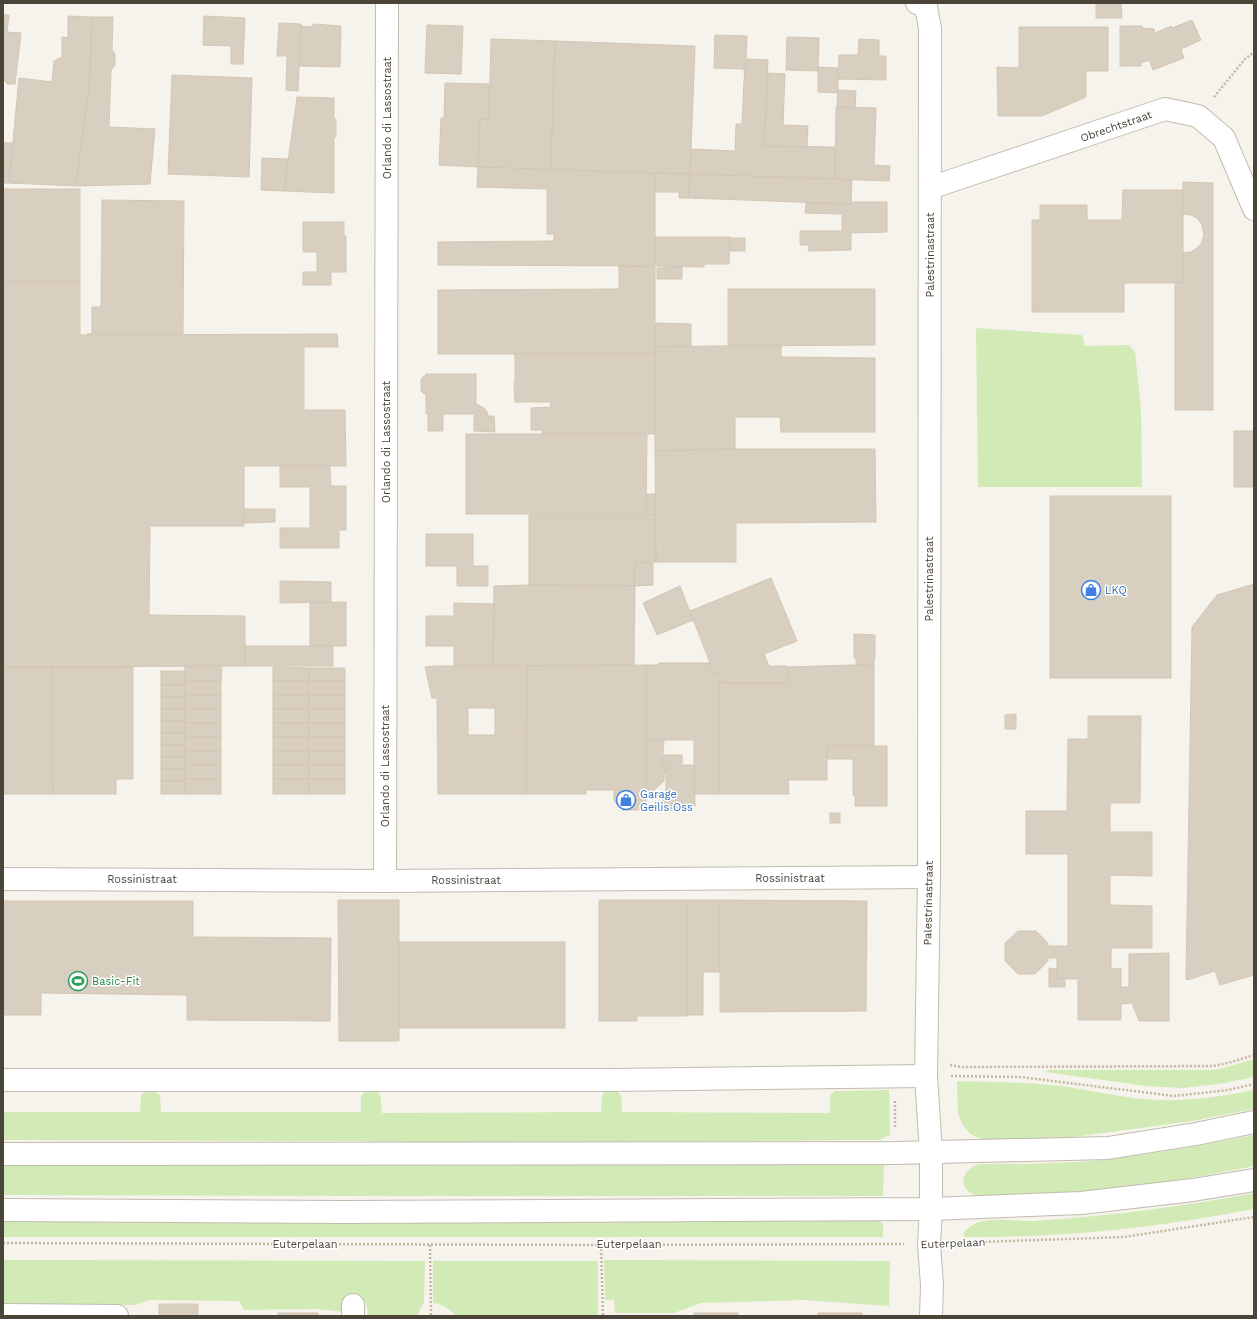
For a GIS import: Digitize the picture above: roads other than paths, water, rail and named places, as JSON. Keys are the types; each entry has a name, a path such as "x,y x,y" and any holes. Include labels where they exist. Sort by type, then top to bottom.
{"street":[{"name":"Orlando di Lassostraat","path":"385,881 387,3"},
{"name":"Palestrinastraat","path":"922,5 930,28 929,877 926,1069 930,1152"},
{"name":"Obrechtstraat","path":"930,188 1165,109 1198,116 1224,138 1254,210"},
{"name":"Rossinistraat","path":"3,879 385,881 929,877"},
{"path":"3,1080 611,1080 895,1077 926,1069"},
{"path":"3,1154 895,1153 1108,1148 1196,1134 1254,1122"},
{"path":"930,1152 931,1210 929,1244 932,1285 931,1316"},
{"path":"3,1210 360,1212 931,1210 1081,1203 1193,1190 1254,1180"},
{"path":"3,1315 116,1316"}],"place":[{"name":"LKQ","path":"1091,590"},
{"name":"Garage Geilis Oss","path":"626,800"},
{"name":"Basic-Fit","path":"78,981"}]}
